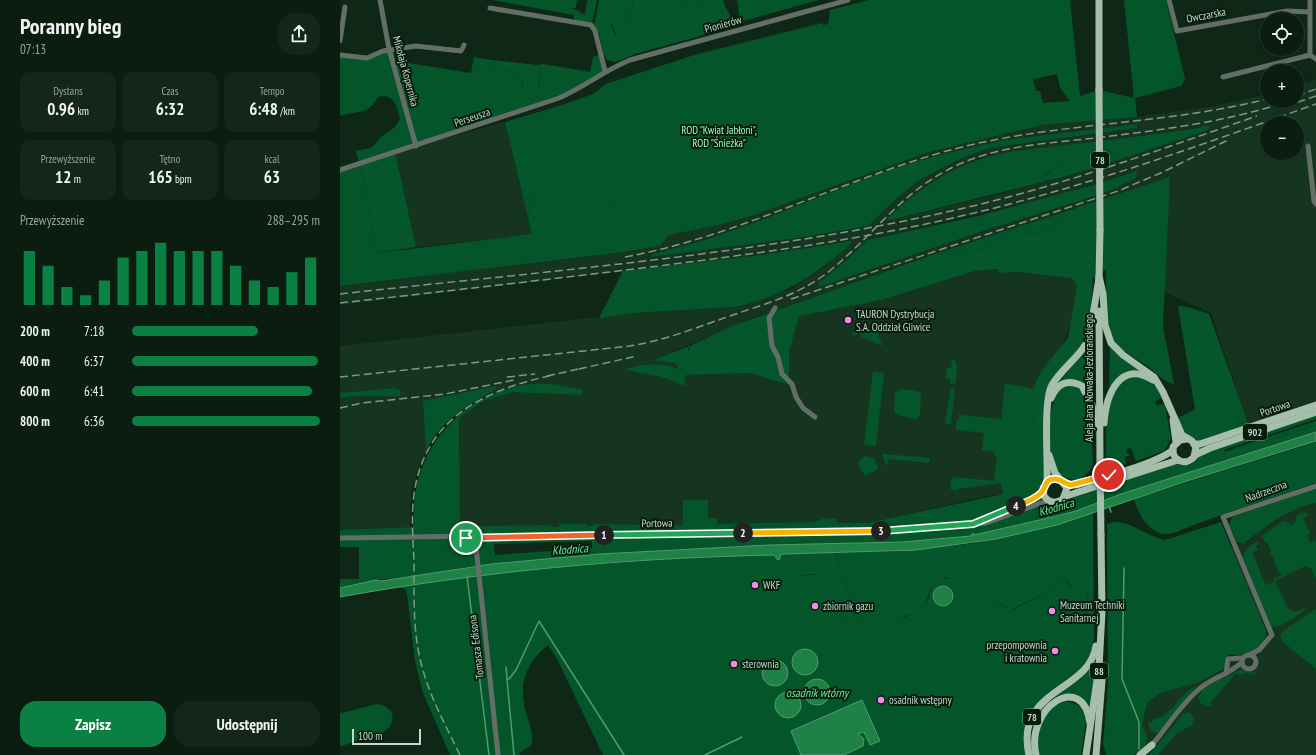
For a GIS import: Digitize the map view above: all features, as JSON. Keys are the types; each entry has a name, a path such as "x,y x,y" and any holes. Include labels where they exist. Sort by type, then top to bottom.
{"main road":[{"name":"Aleja Jana Nowaka-Jeziorańskiego","path":"1086,755 1091,731 1099,667 1102,612 1099,276 1099,0"},
{"path":"1099,276 1103,294 1105,325 1108,338 1117,350 1147,370 1159,384 1172,416 1182,435 1194,444 1196,455"},
{"path":"1051,502 1044,496 1043,492 1047,481 1050,389 1053,383 1079,355 1089,340 1099,276"},
{"path":"1100,460 1107,404 1120,379 1131,374 1137,374 1144,375 1159,384"},
{"path":"1049,402 1056,389 1062,384 1071,382 1082,386 1088,395 1093,410 1100,460"},
{"name":"Portowa","path":"1194,444 1200,444 1316,405"},
{"name":"Portowa","path":"1196,455 1210,448 1316,412"},
{"path":"1047,449 1055,473 1059,479 1065,484 1076,485 1162,458 1172,450 1176,442 1172,416"},
{"path":"1176,442 1187,439"},
{"path":"1172,450 1174,456 1178,460"},
{"name":"902","path":"1051,502 1060,501 1066,496 1178,460 1183,462 1189,461 1196,455"},
{"path":"1047,481 1059,479"},
{"path":"1065,484 1066,496"},
{"name":"78","path":"1096,755 1100,719 1104,652 1104,621 1102,612"},
{"name":"78","path":"1029,755 1027,738 1028,728 1036,711 1049,696 1082,672 1091,663 1096,647 1102,612"},
{"path":"1036,755 1035,742 1037,727 1043,714 1056,700 1067,697 1072,698 1084,705 1087,710 1091,731"},
{"path":"1100,719 1100,750 1102,755"},
{"path":"1140,755 1152,745"},
{"path":"1144,755 1152,745"}],"street":[{"name":"Mikołaja Kopernika","path":"380,0 389,50 416,146"},
{"name":"Pionierów","path":"605,71 630,60 848,0"},
{"name":"Owczarska","path":"1169,0 1177,31 1288,11 1310,12"},
{"path":"1310,0 1310,55"},
{"path":"340,41 345,7"},
{"path":"490,8 591,25 595,31 605,71"},
{"path":"340,55 367,58 389,50 416,46 462,52 464,45"},
{"path":"1223,76 1310,55 1316,59"},
{"name":"Perseusza","path":"340,170 559,98 577,89 605,71"},
{"path":"1308,146 1314,201 1316,204"},
{"path":"775,308 769,318 772,346 778,357 779,366 782,374 792,384 796,397 803,408 815,417"},
{"name":"Nadrzeczna","path":"1259,650 1272,635 1223,518 1301,489 1316,486"},
{"name":"Portowa","path":"973,524 1031,500 1043,492"},
{"name":"Portowa","path":"340,538 475,538 878,531 991,522 1041,503 1051,502"},
{"name":"Tomasza Edisona","path":"475,538 498,755"},
{"path":"1235,669 1242,660 1259,650"},
{"path":"1152,745 1197,690 1209,681 1235,669 1253,668 1259,650"},
{"path":"1249,655 1254,657 1256,662"},
{"path":"1226,673 1228,659 1242,660"},
{"path":"1242,660 1246,669"}],"shaded area":[{"path":"536,0 571,0 571,8 569,10 560,9"},
{"path":"633,0 681,0 686,11 690,13 706,0 723,0 736,26 635,54 616,62 607,60 602,40 601,20 607,19 617,37 624,37 629,26"},
{"path":"484,59 538,65 541,72 538,87 533,90 526,89 517,73 489,67 485,64"},
{"path":"1316,80 1316,401 1248,424 1211,313 1108,267 1078,207 758,316 657,358 657,361 675,363 685,375 750,373 788,385 789,352 798,316 881,300 975,271 998,269 998,273 1018,272 1093,279 1056,357 1038,383 1036,489 983,497 867,523 836,523 836,519 819,519 815,522 683,525 594,524 593,526 586,526 586,524 559,525 559,527 551,527 551,525 460,526 459,420 461,416 493,397 513,392 529,391 549,384 540,384 514,388 493,394 460,414 456,413 471,402 492,391 423,401 426,451 413,484 410,507 410,527 340,530 340,398 357,396 400,396 401,390 394,388 340,393 340,346 634,313 734,307 749,304 793,288 821,269 851,244 852,241 761,255 340,305 340,286 624,252 660,246 669,235 723,224 754,215 929,152 1042,125 1137,117 1215,106 1260,96 1260,108 1304,108 1304,84","holes":["1137,124 1137,128 989,148 955,161 918,181 897,198 868,226 797,238 651,257 754,223 877,174 935,156 1004,140","1210,126 1137,153 1051,180 992,196 888,220 941,177 977,161 1022,151","1137,171 1109,191 992,228 819,287 818,283 848,259 867,240 1047,198","646,365 674,367 685,375 684,386 662,377 625,370"]},
{"path":"505,122 532,235 416,247 395,152"},
{"path":"1093,142 1093,168 1051,180 1045,180 1044,178 1054,168 1073,161 1076,150 1082,143"},
{"path":"395,152 416,247 377,253 363,175 359,164"},
{"path":"596,161 609,200 611,211 608,215 603,219 588,222 575,229 532,235 528,218 536,197 532,176"},
{"path":"1093,185 1092,197 992,228 976,223 987,220 978,216"},
{"path":"1090,206 1093,209 1093,264 1091,305 1087,333 1081,348 1059,372 1049,387 1045,397 1043,476 1036,489 1034,389 1037,379 1046,365 1068,338 1077,286 1072,278 1018,272 998,273 998,269 975,271 881,300 799,316 789,352 789,385 750,373 685,375 689,359 687,353 692,345 732,326 936,254 947,255 971,252 987,248 1012,236 1051,230 1068,214"},
{"path":"1178,306 1188,307 1209,314 1243,409 1238,418 1206,423 1195,409"},
{"path":"1316,425 1316,432 1226,461 1224,452 1262,439 1267,441"},
{"path":"1316,442 1316,483 1170,534 1162,534 1151,528 1140,515 1134,499"},
{"path":"1316,503 1316,755 1139,755 1139,722 1147,700 1254,645 1228,549 1247,542 1275,520 1298,508"},
{"path":"1093,513 1094,638 1089,636 1086,626 1088,592 1073,588 1064,577 1057,580 1045,593 1010,610 992,597 964,603 957,582 946,577 939,579 931,587 926,603 916,613 899,618 893,617 886,609 878,561 881,554 896,551 969,544 996,539 1057,525"},
{"path":"835,552 839,570 858,624 856,630 853,631 830,583 820,575 798,575 784,554"},
{"path":"355,711 363,718 363,729 359,737 355,740 340,746 340,713"}],"green space":[{"path":"492,0 536,0 560,9 569,10 571,8 571,0 577,0 576,8 572,9 585,14 587,0 597,0 592,23 574,21 574,15"},
{"path":"599,0 633,0 629,26 624,38 617,37 611,23 601,32 603,37 605,71 577,89 359,164 356,151 371,148 381,137 395,127 400,119 394,102 388,97 383,96 378,97 366,110 340,116 340,55 367,58 394,49 395,61 471,73 474,57 484,59 485,64 489,67 517,73 521,78 522,86 539,85 541,72 538,65 543,64 590,72 593,57 603,53 599,33 594,27"},
{"path":"681,0 706,0 690,13 686,11"},
{"path":"737,0 819,0 740,22"},
{"name":"ROD \"Kwiat Jabłoni\", ROD \"Śnieżka\"","path":"869,0 1070,0 1080,96 1099,90 1134,98 1124,0 1166,0 1185,79 1181,86 1135,98 1137,117 1042,125 929,152 754,215 723,224 669,235 660,246 624,252 340,286 340,170 359,164 363,175 377,253 575,229 611,208 596,161 535,187 536,197 528,218 505,122 593,94 606,84 694,55 822,23 823,25 828,24 830,10","holes":["1057,74 1060,88 1070,101 1043,103 1040,91 1036,91 1033,79"]},
{"path":"1137,124 1137,128 989,148 955,161 918,181 897,198 868,226 797,238 651,257 653,254 698,242 754,223 877,174 935,156 1004,140"},
{"path":"1206,126 1211,127 1205,131 1093,168 1093,142 1187,130"},
{"path":"1082,143 1073,161 1054,168 1045,176 1045,180 1047,181 890,220 887,219 928,185 963,166 1002,154 1028,149"},
{"path":"1137,171 1136,178 1109,191 1092,197 1093,185"},
{"path":"1170,177 1163,326 1174,384 1163,379 1123,350 1113,338 1107,319 1106,269 1093,279 1093,209 1068,214 1051,230 1012,236 987,248 971,252 947,255 936,254"},
{"path":"978,216 988,220 980,224 992,228 819,287 818,283 848,259 867,240"},
{"path":"852,241 851,244 825,266 797,284 767,298 751,303 734,307 634,313 599,318 623,271 761,255"},
{"path":"873,326 876,328 882,346 862,337 859,333 855,336 851,333"},
{"path":"692,345 688,349 689,359 684,386 662,377 625,370 645,365 659,365 679,369 675,363 657,361 655,359"},
{"path":"1089,347 1089,390 1082,383 1070,379 1057,384"},
{"path":"1110,347 1142,371 1129,371 1122,375 1109,387"},
{"path":"952,360 955,360 957,367 956,382 950,384 951,379 946,378 947,368 951,368"},
{"path":"873,372 884,373 876,446 864,445"},
{"path":"1138,376 1153,384 1161,393 1162,397 1155,402 1156,405 1165,404 1171,439 1164,451 1136,461 1132,450 1128,447 1126,452 1130,455 1125,457 1126,464 1109,470 1108,468 1114,462 1108,462 1108,458 1106,458 1106,426 1107,415 1113,393 1119,384 1126,378"},
{"path":"1005,383 1034,389 1036,487 1043,476 1042,455 1044,478 1037,492 1044,506 1063,504 1073,496 1174,464 1190,465 1204,453 1316,415 1316,419 1224,450 1226,461 1121,494 1076,511 971,536 902,542 769,545 600,554 467,567 431,574 376,580 340,588 340,579 359,579 359,547 340,547 340,530 413,527 418,479 428,454 440,436 453,420 470,407 487,397 507,389 528,385 549,384 582,389 582,395 513,392 486,400 461,416 459,420 460,526 551,525 551,527 559,527 559,524 586,524 586,526 593,526 593,524 683,525 683,500 708,500 708,518 717,518 717,524 815,522 820,519 837,519 837,523 867,523 1003,494 1001,483 957,489 957,495 955,490 950,489 951,479 954,477 994,481 997,457 994,456 995,452 982,450 984,433 955,429 959,415 1001,419","holes":["592,541 592,548 495,555 494,544"]},
{"path":"1067,385 1076,387 1087,399 1090,408 1092,428 1093,465 1085,476 1074,480 1067,478 1066,480 1057,474 1049,443 1049,424 1053,405 1056,396 1061,389"},
{"path":"496,386 496,389 465,407 447,422 439,430 426,451 423,401"},
{"path":"951,387 955,390 951,423 949,425 945,422"},
{"path":"394,388 401,390 400,396 357,396 340,398 340,393"},
{"path":"901,389 918,391 921,394 920,415 917,419 897,415 894,412 895,393"},
{"path":"1195,409 1206,422 1238,418 1243,409 1248,424 1199,441 1186,434 1178,418"},
{"path":"1316,421 1316,425 1267,441 1262,439"},
{"path":"882,454 930,458 929,463 889,459 886,467"},
{"path":"864,456 874,458 878,469 865,476 859,466 859,462"},
{"path":"1316,488 1316,503 1298,508 1275,520 1243,544 1237,542 1229,525 1232,517"},
{"path":"1304,512 1309,515 1303,518 1310,534 1307,535 1310,543 1315,540 1316,542 1316,578 1311,568 1305,566 1275,581 1289,610 1291,609 1293,612 1303,609 1302,605 1305,609 1299,615 1284,624 1274,627 1271,626 1243,555 1248,548 1258,542 1259,544 1256,546 1258,551 1254,551 1253,553 1265,585 1274,582 1273,580 1281,575 1280,572 1278,572 1272,555 1269,554 1271,551 1268,544 1264,541 1262,536 1283,521 1288,522 1291,525 1295,522 1297,515"},
{"path":"1114,522 1127,524 1152,536 1165,540 1221,522 1266,631 1265,637 1258,647 1247,653 1235,655 1229,654 1225,668 1197,683 1160,693 1147,703 1142,725 1148,739 1145,746 1134,755 1106,755 1103,744 1108,684 1107,524"},
{"path":"896,551 885,553 893,617 898,618 908,616 921,608 928,600 930,590 935,581 942,578 957,582 960,589 986,598 992,597 1005,607 1014,609 1045,593 1057,580 1064,577 1070,586 1088,592 1086,626 1094,638 1091,655 1078,672 1047,693 1034,708 1028,720 1024,735 1026,755 603,755 556,657 548,645 533,661 525,677 523,691 524,705 531,730 532,739 530,747 523,750 519,755 450,755 423,693 415,661 407,594 405,589 397,586 543,568 714,556 774,555 779,560 779,555 784,554 803,576 820,575 829,581 836,593 851,628 858,624 839,570 835,552"},
{"path":"1316,609 1316,669 1282,641 1280,636 1283,631"},
{"path":"1095,662 1091,709 1077,699 1067,695 1060,695 1054,698 1044,707 1036,720 1033,738 1034,755 1031,755 1032,729 1035,719 1040,711 1046,703 1086,672"},
{"path":"1240,670 1257,673 1254,675 1248,673 1239,675 1236,673 1210,703 1213,706 1210,707 1200,703 1198,697 1203,689"},
{"path":"1197,686 1158,733 1150,729 1149,721 1152,723 1153,719 1166,714 1190,689"},
{"path":"1067,701 1081,706 1086,717 1081,755 1039,755 1037,740 1040,726 1051,707"},
{"path":"376,704 383,705 391,711 393,719 391,725 387,730 380,734 352,742 359,737 355,711 350,711"},
{"path":"1189,712 1194,718 1192,725 1177,733 1158,755 1149,755 1183,714"}],"water":[{"path":"1316,432 1316,441 1184,482 1057,525 996,539 916,550 784,554 780,555 780,559 778,560 774,555 665,559 556,567 448,580 340,597 340,588 376,580 381,581 492,564 600,554 769,545 902,542 971,536 973,533 974,535 1048,518 1048,516 1049,518 1076,511 1121,494"},
{"path":"939,586 947,586 953,592 953,600 947,606 939,606 933,600 933,592"},
{"name":"osadnik wtórny","path":"805,649 814,653 818,662 814,671 805,675 796,671 792,662 796,653"},
{"name":"osadnik wtórny","path":"775,660 784,664 788,673 784,682 775,686 766,682 762,673 766,664"},
{"name":"osadnik wtórny","path":"817,679 826,683 830,692 826,701 817,705 808,701 804,692 808,683"},
{"name":"osadnik wtórny","path":"788,692 797,696 801,705 797,714 788,718 779,714 775,705 779,696"},
{"path":"862,700 880,741 870,745 864,732 858,734 864,739 863,746 844,755 801,755 791,731"}],"waterway":[{"path":"1109,506 1111,512"},
{"path":"1124,568 1122,679 1139,722 1139,749"},
{"path":"467,576 489,755"},
{"path":"506,667 507,679 509,679 516,670 539,621 624,755"},
{"path":"507,679 514,755"},
{"path":"705,755 742,737"}],"railway":[{"path":"1304,93 1316,89"},
{"path":"1304,100 1316,96"},
{"path":"625,257 668,248 750,222 912,161 954,149 1032,133 1189,114 1228,108 1260,101"},
{"path":"340,303 659,266 883,233 1003,206 1094,180 1183,151 1316,104"},
{"path":"340,377 630,346 667,338 782,298 808,286 832,269 849,254 910,195 946,171 967,161 998,151 1030,145 1169,128 1218,120 1266,108"},
{"path":"340,294 647,261 800,240 876,227 990,202 1067,180 1257,116"},
{"path":"791,299 1118,191 1163,172 1228,140"},
{"path":"579,369 637,356"},
{"path":"547,376 583,368"},
{"path":"507,377 535,374"},
{"path":"460,755 426,680 417,643 414,608 412,519 414,494 420,467 431,445 445,426 462,411 482,399 504,389 553,375"},
{"path":"340,408 362,403 445,394 514,380"}],"place":[{"name":"TAURON Dystrybucja S.A. Oddział Gliwice","path":"848,320"},
{"name":"WKF","path":"755,585"},
{"name":"zbiornik gazu","path":"815,606"},
{"name":"Muzeum Techniki Sanitarnej","path":"1052,611"},
{"name":"przepompownia i kratownia","path":"1055,651"},
{"name":"sterownia","path":"734,664"},
{"name":"osadnik wstępny","path":"881,700"}],"route":[{"path":"466,538 878,531 945,528 973,524 1031,500 1043,492 1044,484 1051,479 1055,478 1061,480 1065,484 1076,485 1109,475"}],"water label":[{"name":"Kłodnica","path":"1056,507"},
{"name":"Kłodnica","path":"570,549"}]}
